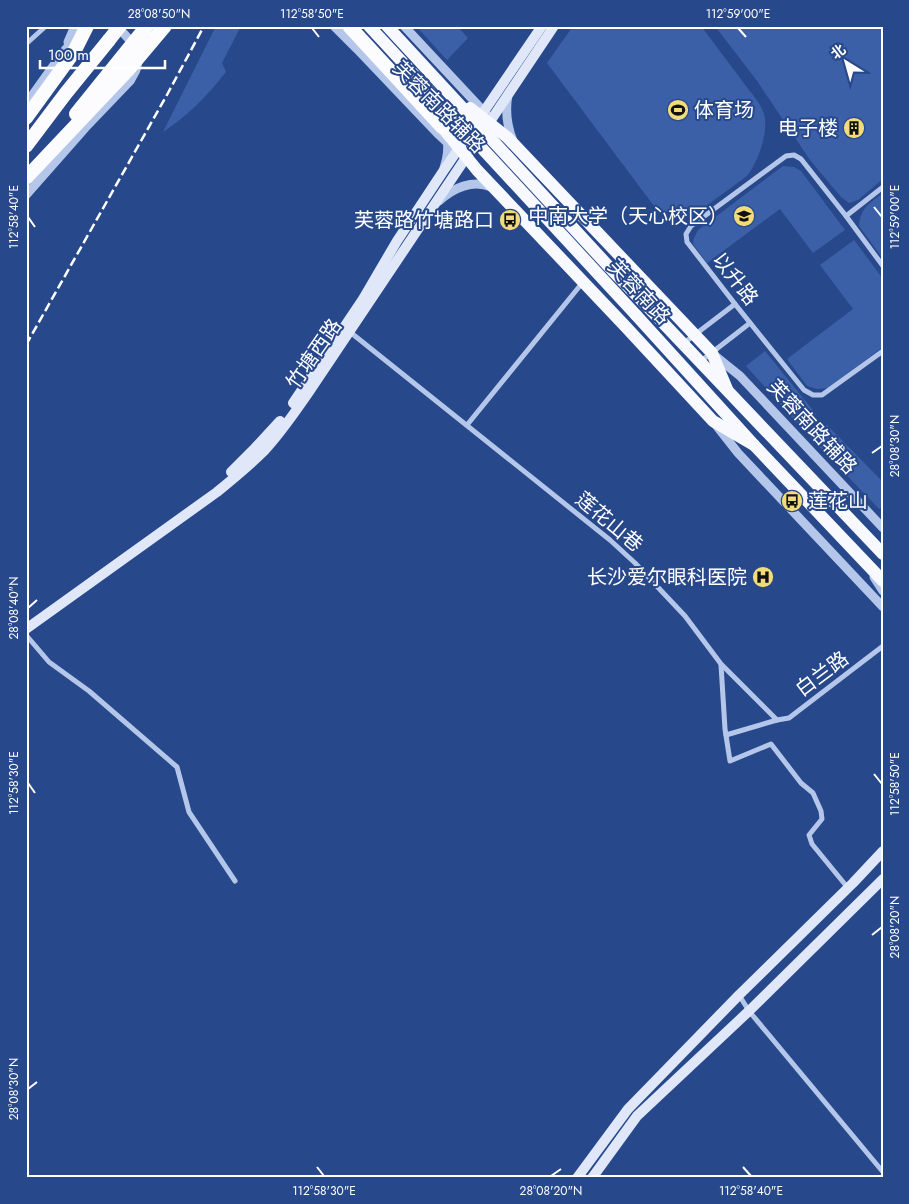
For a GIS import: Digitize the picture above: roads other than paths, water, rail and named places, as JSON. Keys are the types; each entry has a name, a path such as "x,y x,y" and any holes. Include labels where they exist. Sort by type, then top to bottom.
{"highway":[{"path":"26,118 74,52 86,26"},
{"path":"26,146 119,26"},
{"path":"26,178 147,26"},
{"path":"26,178 115,85 165,26"},
{"path":"350,26 442,127"},
{"path":"394,26 482,116"}],"main road":[{"name":"芙蓉南路","path":"369,26 754,445 883,581"},
{"name":"芙蓉南路","path":"387,26 612,270 883,554"},
{"name":"竹塘西路","path":"26,629 216,492 242,472 264,450 309,392 435,204 461,150 501,84 542,26"},
{"name":"竹塘西路","path":"26,621 196,500 232,471 256,448 298,396 363,299 397,241 444,170 461,150 482,116 509,93 554,26"},
{"path":"482,116 521,151 712,353 727,389"},
{"path":"442,127 477,170 713,421 754,445"},
{"path":"577,1178 628,1109 739,994 848,888 883,851"},
{"path":"592,1178 637,1116 749,1010 883,878"}],"street":[{"path":"26,44 46,26"},
{"path":"61,56 75,26"},
{"path":"26,104 61,56 86,26"},
{"path":"26,195 133,76 138,63 136,47 119,26"},
{"name":"芙蓉南路辅路","path":"334,26 461,150"},
{"name":"芙蓉南路辅路","path":"375,26 452,110 459,122 461,150"},
{"name":"芙蓉南路辅路","path":"382,26 455,106 461,111 482,116"},
{"name":"芙蓉南路辅路","path":"404,26 482,116"},
{"path":"509,93 506,108 508,126 514,142 521,151"},
{"name":"以升路","path":"883,266 801,159 794,155 786,156 690,226 686,234 688,242 804,390 814,395 822,395 883,350"},
{"path":"435,204 462,186 482,184 495,188"},
{"path":"846,216 883,187"},
{"path":"467,425 583,282"},
{"path":"683,344 735,304"},
{"path":"700,362 750,323"},
{"name":"莲花山巷","path":"350,332 610,540 635,563 685,616 721,664 777,720"},
{"name":"芙蓉南路辅路","path":"712,353 740,376 883,528"},
{"path":"713,421 738,453 883,607"},
{"path":"863,560 883,591"},
{"path":"26,635 49,662 89,691 177,767 189,812 235,881"},
{"name":"白兰路","path":"726,735 788,718 883,646"},
{"path":"721,664 726,735 730,761 771,744 801,783 813,793 821,811 822,819 809,834 812,844 848,888"},
{"path":"739,994 749,1010 883,1172"}],"railway":[{"path":"26,345 204,26"}],"place":[{"name":"体育场","path":"678,110"},
{"name":"电子楼","path":"854,128"},
{"name":"中南大学（天心校区）","path":"744,216"},
{"name":"芙蓉路竹塘路口","path":"510,220"},
{"name":"莲花山","path":"792,501"},
{"name":"长沙爱尔眼科医院","path":"763,577"}]}
